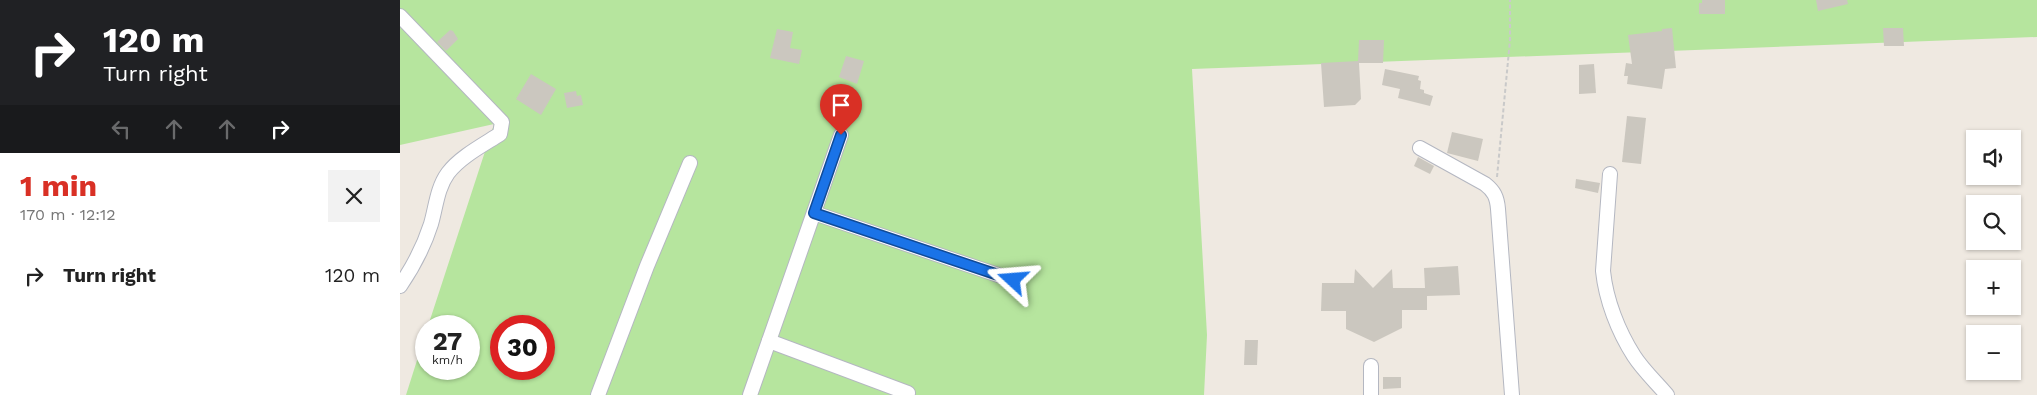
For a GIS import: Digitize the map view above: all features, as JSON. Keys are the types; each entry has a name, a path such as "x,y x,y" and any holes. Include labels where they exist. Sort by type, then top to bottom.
{"street":[{"path":"400,16 502,122 500,134 458,163 448,174 439,191 431,224 420,252 400,286"},
{"path":"750,395 841,135"},
{"path":"1420,148 1485,184 1495,194 1498,209 1512,395"},
{"path":"598,395 647,266 690,163"},
{"path":"1610,174 1604,271 1605,285 1623,336 1634,356 1667,395"},
{"path":"814,213 1013,280"},
{"path":"769,342 908,393"},
{"path":"1371,366 1371,395"}],"path":[{"path":"1495,194 1510,40 1510,0"}],"green space":[{"path":"400,0 2037,0 2037,37 1192,69 1207,335 1204,395 406,395 415,367 415,380 480,380 480,315 432,315 494,124 400,145"}],"building":[{"path":"1702,0 1725,0 1725,14 1699,14 1699,3 1702,3"},
{"path":"1816,0 1847,0 1848,4 1818,11"},
{"path":"1672,28 1676,68 1665,69 1662,89 1627,84 1628,76 1624,76 1626,63 1632,64 1628,35"},
{"path":"1883,28 1903,28 1904,46 1884,46"},
{"path":"777,29 793,32 790,48 802,50 799,64 770,58"},
{"path":"450,30 453,31 458,39 446,51 437,42"},
{"path":"1359,40 1384,40 1383,63 1359,63 1361,99 1355,105 1324,107 1321,63 1358,61"},
{"path":"846,56 864,61 857,84 839,77"},
{"path":"1594,64 1596,93 1579,94 1579,65"},
{"path":"1385,69 1419,76 1418,80 1421,81 1420,89 1424,90 1424,93 1433,96 1430,106 1398,98 1400,89 1382,85"},
{"path":"531,74 556,89 541,115 516,99"},
{"path":"576,91 577,96 581,95 583,105 567,108 564,93"},
{"path":"1627,116 1646,118 1641,164 1622,162"},
{"path":"1452,132 1483,139 1478,161 1447,153"},
{"path":"1418,157 1434,166 1430,174 1414,166"},
{"path":"1576,179 1600,183 1598,193 1575,188"},
{"path":"1458,266 1460,295 1427,296 1427,310 1402,310 1402,328 1374,342 1346,329 1346,311 1321,311 1322,283 1354,283 1355,269 1373,288 1392,269 1393,288 1425,288 1424,268"},
{"path":"1245,340 1258,340 1257,365 1244,365"},
{"path":"1383,377 1401,377 1401,388 1383,389"}],"route":[{"path":"841,135 814,213 1013,280"}]}
